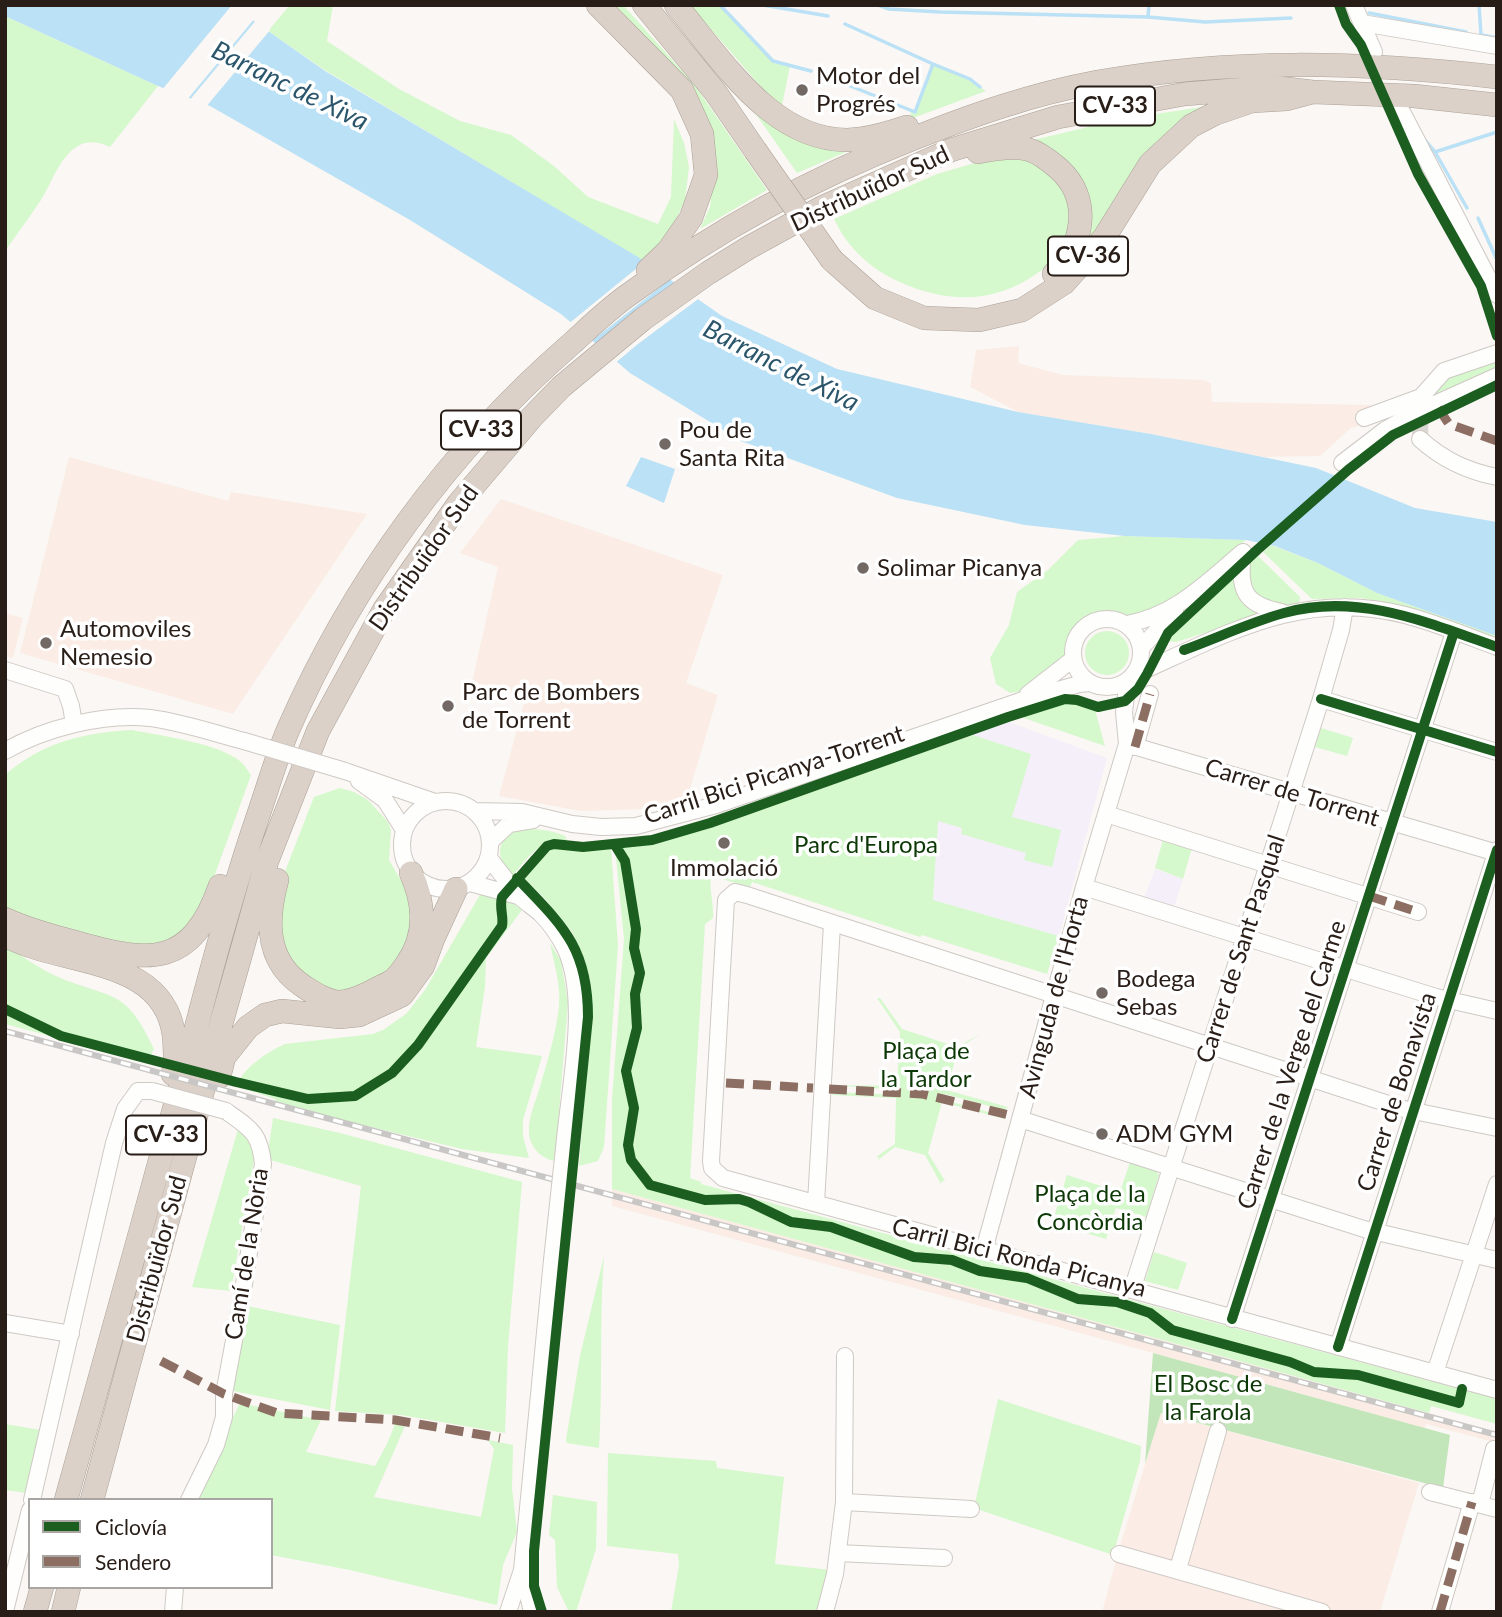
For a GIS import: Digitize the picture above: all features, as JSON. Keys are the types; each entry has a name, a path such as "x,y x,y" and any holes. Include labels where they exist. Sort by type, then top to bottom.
{"highway":[{"path":"598,5 682,90 702,134 706,175 677,254"},
{"path":"644,5 760,146 837,256 879,286 903,297 956,309 987,306 1018,297 1046,282 1064,264 1080,230 1081,210 1076,190 1067,176 1050,160 1027,149 1004,148 979,151 945,162 924,163"},
{"path":"667,5 724,81 760,146"},
{"path":"676,5 748,92 768,110 793,126 832,139 859,139 943,116 975,114 1040,95 1099,82 1254,65 1315,63 1407,67 1497,77"},
{"name":"Distribuïdor Sud","path":"94,1498 267,861 318,731 384,610 459,503 531,416 643,318 708,273 821,208 951,150 1058,117 1185,94 1271,88 1313,92"},
{"name":"CV-36","path":"837,256 875,298 924,318 979,320 1022,310 1064,283 1104,238 1150,164 1191,126 1214,114 1252,101 1287,99 1313,92 1414,96 1497,105"},
{"name":"Distribuïdor Sud","path":"67,1498 218,942 270,772 290,724 325,654 361,591 430,490 481,431 536,374 628,294 639,278 677,254 862,159 975,114"},
{"path":"5,919 27,929 111,952 152,956 169,952 199,929 211,911 253,797 270,772"},
{"path":"286,812 285,851 269,906 272,940 277,960 289,977 318,996 339,1002 356,999 394,980 420,938 423,917 420,894 411,873"},
{"path":"147,1296 175,1236 224,1057 248,1027 265,1015 282,1011 340,1017 359,1015 402,995 423,966 433,939 463,886"},
{"path":"5,936 21,944 113,968 150,986 172,1019 177,1060 133,1230 120,1305"},
{"path":"35,1612 41,1589"},
{"path":"63,1612 69,1589"}],"street":[{"path":"1354,5 1374,52"},
{"path":"1362,23 1497,46"},
{"path":"1400,108 1497,295"},
{"path":"1364,418 1421,397 1444,371 1497,353"},
{"path":"1342,463 1385,430 1497,376"},
{"path":"1420,439 1436,454 1470,471 1497,477"},
{"path":"1141,649 1184,601 1243,552 1241,581 1250,599 1262,608 1285,613"},
{"path":"1131,746 1114,704 1076,668 1073,647 1077,636 1084,627 1094,621 1106,618 1127,624 1156,617 1184,601"},
{"path":"474,811 522,812 572,824 601,827 636,826 716,805 1020,701 1079,684 1110,687 1184,650 1285,613 1319,607 1345,607 1406,615 1497,647"},
{"name":"Carrer de Sant Pasqual","path":"1132,1290 1321,699 1345,607"},
{"path":"1127,624 1139,639 1141,649 1141,658 1131,677"},
{"name":"Carrer de la Verge del Carme","path":"1232,1319 1454,632"},
{"path":"1141,649 1184,650"},
{"path":"1020,701 1073,659"},
{"path":"5,670 65,688 74,724"},
{"name":"Avinguda de l'Horta","path":"1131,677 1125,712 1131,746"},
{"name":"Avinguda de l'Horta","path":"984,1250 1084,887 1106,814 1150,694"},
{"path":"1321,699 1497,752"},
{"path":"6,751 74,724 110,718 149,718 244,741 345,771 435,802"},
{"name":"Carrer de Torrent","path":"1131,746 1392,824 1496,852"},
{"path":"345,771 385,800 404,830"},
{"path":"463,886 478,876 489,858 491,841 482,819 474,811 462,804 435,802 422,808 411,818 404,830 401,845 404,860 411,873 431,887 443,890 463,886 507,891 520,897"},
{"path":"1106,814 1418,912"},
{"path":"491,841 509,824 548,817"},
{"name":"Carrer de Bonavista","path":"1338,1347 1496,852"},
{"path":"489,858 520,897 542,915 565,948 576,993 576,1024 522,1570 508,1612"},
{"path":"1084,887 1448,1000 1497,1011"},
{"path":"1497,1128 1412,1112 735,892 726,900 711,1161 712,1168 723,1178 1497,1390"},
{"path":"816,1203 832,923"},
{"name":"Camí de la Nòria","path":"32,1498 114,1143 125,1109 138,1091 152,1091 226,1111 248,1127 261,1143 264,1164 242,1303 224,1394 224,1417 216,1445 190,1498"},
{"path":"1020,1119 1374,1232 1497,1260"},
{"path":"1434,1373 1497,1184"},
{"path":"5,1323 71,1334"},
{"path":"825,1612 838,1553 844,1502 845,1356"},
{"path":"1178,1569 1219,1431"},
{"path":"1440,1612 1494,1449"},
{"path":"1430,1492 1497,1509"},
{"path":"844,1502 971,1509"},
{"path":"5,1611 28,1518"},
{"path":"838,1553 944,1558"},
{"path":"1119,1554 1322,1612"},
{"path":"522,1570 532,1612"},
{"path":"173,1612 175,1589"}],"shaded area":[{"path":"1019,346 1018,363 1063,375 1203,380 1211,383 1212,402 1375,405 1362,425 1351,428 1320,456 1263,457 1151,434 1018,412 970,387 976,350"},
{"path":"69,457 228,501 231,492 367,514 233,714 20,653"},
{"path":"501,499 723,575 686,683 718,695 687,799 646,809 581,811 499,796 526,696 472,682 498,567 460,553"},
{"path":"5,613 23,618 13,658 5,656"},
{"path":"1009,722 1107,758 1059,936 933,900 937,821 953,742"},
{"path":"1155,869 1183,879 1174,907 1144,898"},
{"path":"612,1189 1497,1432 1497,1443 1426,1424 1424,1429 612,1206"},
{"path":"1161,1413 1419,1483 1380,1612 1102,1612"}],"green space":[{"path":"290,5 333,5 327,41 399,89 460,121 511,135 554,166 588,197 658,224 671,197 674,119 684,143 689,167 685,201 662,248 645,262 323,69 268,31"},
{"path":"611,5 623,5 694,84 767,190 700,229 710,207 714,172 713,133"},
{"path":"690,5 720,5 774,63 790,66 782,105 762,88"},
{"path":"5,16 158,86 110,147 90,142 78,146 66,156 41,200 6,250"},
{"path":"931,63 971,81 986,91 910,119 911,112 918,108"},
{"path":"744,97 860,146 797,173"},
{"path":"1209,106 1084,251 1089,227 1029,141 1122,119"},
{"path":"1016,157 1044,169 1055,178 1064,189 1071,215 1070,229 1057,259 1007,290 990,295 955,297 920,290 902,283 881,272 862,257 846,240 834,219 937,174 982,161"},
{"path":"1497,361 1497,368 1432,396 1452,375"},
{"path":"1125,536 1246,540 1158,612 1147,616 1095,613 1086,618 1071,634 1063,659 1023,691 1010,693 996,684 990,658 1009,625 1017,592 1048,570 1078,540"},
{"path":"1271,545 1318,563 1377,593 1497,636 1497,641 1406,607 1361,598 1312,599 1263,552"},
{"path":"1258,556 1300,597 1299,604 1278,605 1262,600 1252,587 1246,567"},
{"path":"1234,576 1262,615 1176,642 1167,641 1173,632"},
{"path":"1107,631 1122,638 1129,653 1122,668 1107,675 1092,668 1085,653 1092,638"},
{"path":"1071,701 1095,710 1105,746 1021,717 1023,714"},
{"path":"1321,728 1353,738 1347,756 1315,747"},
{"path":"132,730 219,750 241,762 251,775 202,910 191,925 173,939 143,949 5,912 5,775 33,755 64,741 97,733"},
{"name":"Parc d'Europa","path":"973,735 1031,754 1012,817 1061,830 1052,867 1024,860 1026,853 961,834 962,828 938,821 933,900 1059,936 1047,974 922,935 920,937 752,882 750,887 711,876 713,918 705,924 690,1178 701,1184 1497,1399 1497,1424 1431,1406 1429,1413 612,1189 612,1100 624,939 615,848 670,839 698,831"},
{"path":"340,788 368,800 388,822 391,830 389,860 410,896 410,933 396,961 380,979 357,990 330,992 298,972 282,945 281,896 286,869 314,797"},
{"path":"519,829 554,832 565,836 567,840 541,846 511,877 503,863 500,850 505,839"},
{"path":"1163,840 1192,848 1183,879 1155,868"},
{"path":"553,847 611,849 618,945 604,1147 598,1161 579,1166 592,1005 591,987 585,961 572,932 524,878 527,871"},
{"path":"481,893 508,900 522,910 486,958 485,987 476,1047 542,1056 523,1120 523,1137 529,1158 462,1149 276,1104 275,1099 237,1086 250,1067 285,1044 373,1034 406,1014 425,990"},
{"path":"550,943 561,961 568,1002 555,1161 545,1158 537,1151 529,1132 559,1006 558,982"},
{"path":"5,947 51,974 116,998 125,1005 144,1029 154,1049 147,1062 5,1024"},
{"name":"Plaça de la Tardor","path":"877,998 880,998 902,1029 957,1047 982,1033 959,1048 946,1090 1008,1107 1004,1110 945,1094 944,1100 1003,1116 1005,1119 942,1102 928,1153 945,1181 941,1184 925,1155 895,1147 878,1160 879,1157 876,1157 895,1144 896,1098 832,1095 834,1092 896,1095 897,1090 833,1085 897,1086 900,1032"},
{"path":"273,1118 340,1133 522,1182 508,1346 505,1433 401,1415 335,1411 361,1186 267,1159"},
{"path":"239,1126 251,1142 254,1160 231,1291 192,1287"},
{"name":"Plaça de la Concòrdia","path":"1130,1162 1155,1170 1159,1175 1146,1217 1116,1208 1106,1239 1052,1223 1067,1175 1120,1192"},
{"path":"1154,1252 1187,1263 1178,1290 1145,1281"},
{"path":"604,1256 599,1448 567,1443 566,1440 580,1356"},
{"path":"242,1305 340,1325 330,1410 228,1390"},
{"name":"El Bosc de la Farola","path":"1153,1353 1450,1435 1443,1488 1161,1413 1145,1464"},
{"path":"998,1399 1141,1446 1140,1461 1113,1555 974,1508"},
{"path":"240,1403 321,1420 306,1452 375,1466 395,1424 405,1426 374,1497 481,1517 494,1449 488,1440 513,1445 512,1488 517,1532 503,1565 497,1605 350,1570 273,1555 273,1498 193,1498"},
{"path":"5,1424 41,1430 26,1493 5,1490"},
{"path":"608,1453 716,1461 717,1468 784,1477 775,1564 831,1570 821,1612 671,1612 679,1565 678,1554 607,1546"},
{"path":"553,1495 597,1502 596,1549 576,1612 569,1612 557,1587 555,1540 549,1535"}],"water":[{"name":"Barranc de Xiva","path":"5,5 231,5 325,71 638,257 722,316 837,369 1018,412 1151,434 1316,468 1415,508 1497,522 1497,636 1377,593 1318,563 1275,546 1246,540 1125,536 1025,525 897,498 741,441 630,373 561,314 410,220 210,106 158,86 5,16"},
{"path":"641,457 675,469 664,503 626,486"}],"pier":[{"path":"232,5 237,5 255,18 186,101 161,91"},
{"path":"257,19 271,29 205,108 188,102"},
{"path":"648,259 673,277 589,343 567,325"},
{"path":"678,280 701,297 614,364 593,346 628,316"}],"waterway":[{"path":"720,5 773,61 811,71"},
{"path":"763,5 828,16"},
{"path":"878,5 889,9 940,12 1148,17 1205,22 1291,18"},
{"path":"1148,17 1149,5"},
{"path":"1479,5 1481,35"},
{"path":"1369,13 1466,32"},
{"path":"845,24 933,64"},
{"path":"1482,35 1497,38"},
{"path":"828,77 915,112 933,64 970,79 980,87"},
{"path":"1435,152 1497,132"},
{"path":"1423,138 1435,152 1467,208"},
{"path":"1478,218 1497,260"}],"tunnel":[{"path":"1420,439 1421,399"}],"railway":[{"path":"5,1031 1497,1435"}],"marked path":[{"path":"1438,408 1449,424 1497,441"},
{"path":"1135,747 1150,694"},
{"path":"1369,896 1418,912"},
{"path":"726,1083 813,1088"},
{"path":"829,1089 922,1094 1009,1115"},
{"path":"161,1361 224,1394 277,1413 395,1420 500,1438"},
{"path":"1440,1612 1472,1502"}],"cycle path":[{"path":"1339,5 1346,24 1361,45 1418,174 1481,286 1497,336"},
{"name":"Carril Bici Picanya-Torrent","path":"5,1009 61,1036 236,1082 308,1099 355,1096 392,1073 418,1045 502,926 502,897 547,846 554,844 583,847 652,840 710,823 1065,699 1098,707 1125,701 1138,689 1168,633 1348,470 1393,435 1497,385"},
{"path":"1184,650 1284,613 1312,607 1339,606 1393,613 1497,647"},
{"path":"1232,1319 1454,632"},
{"path":"1321,699 1497,752"},
{"name":"Carril Bici Ronda Picanya","path":"615,845 625,861 636,929 634,948 640,973 635,994 637,1028 626,1071 634,1108 628,1145 631,1160 650,1185 705,1200 739,1199 791,1222 831,1227 914,1257 952,1260 980,1271 1027,1278 1078,1299 1117,1302 1150,1313 1172,1330 1290,1362 1314,1372 1358,1375 1459,1403 1462,1389"},
{"path":"1338,1347 1497,850"},
{"path":"517,878 559,924 569,939 583,972 588,1017 534,1551 534,1586 542,1612"}],"place":[{"name":"Motor del Progrés","path":"802,90"},
{"name":"Pou de Santa Rita","path":"665,444"},
{"name":"Solimar Picanya","path":"863,568"},
{"name":"Automoviles Nemesio","path":"46,643"},
{"name":"Parc de Bombers de Torrent","path":"448,706"},
{"name":"Immolació","path":"724,843"},
{"name":"Bodega Sebas","path":"1102,993"},
{"name":"ADM GYM","path":"1102,1134"}]}
